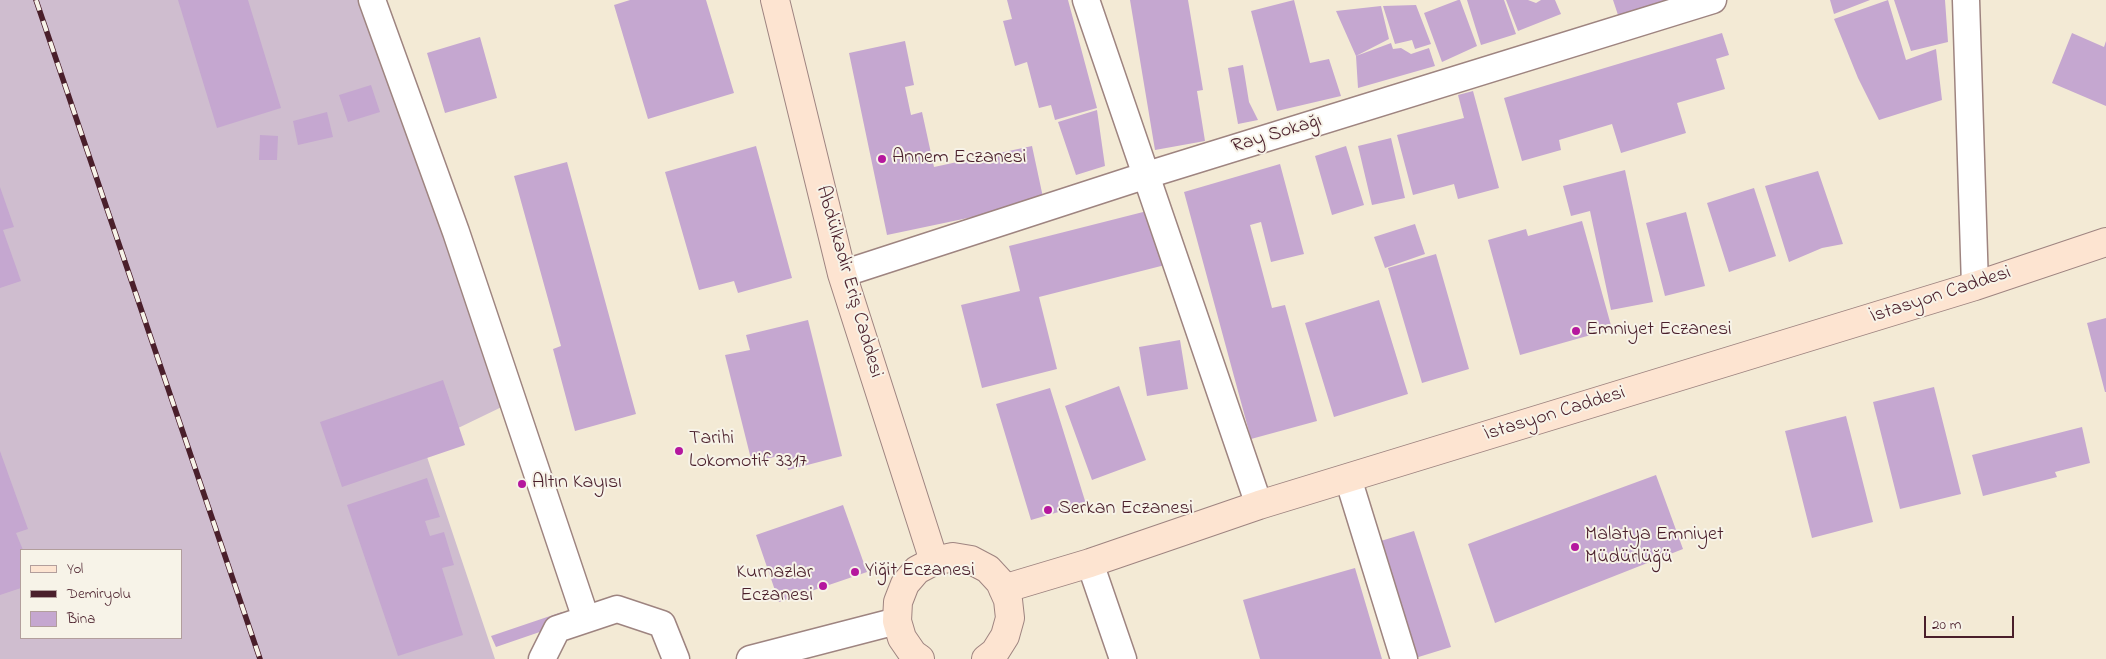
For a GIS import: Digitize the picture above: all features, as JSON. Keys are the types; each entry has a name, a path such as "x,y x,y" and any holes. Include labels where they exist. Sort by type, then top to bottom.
{"main road":[{"name":"Abdülkadir Eriş Caddesi","path":"775,0 842,274 934,561"},
{"name":"İstasyon Caddesi","path":"1003,589 1348,478 1975,286 2106,242"},
{"path":"920,659 913,654 902,638 897,621 898,602 905,584 917,570 934,561 953,557 971,560 988,569 1000,582 1008,600 1010,618 1005,636 996,652 986,659"}],"street":[{"path":"372,0 456,232 586,619"},
{"path":"1086,0 1259,506"},
{"name":"Ray Sokağı","path":"842,274 1147,175 1713,0"},
{"path":"1966,0 1975,286"},
{"path":"1348,478 1404,659"},
{"path":"1090,562 1123,659"},
{"path":"542,659 557,629 617,609 662,624 676,659"},
{"path":"750,659 897,621"}],"shaded area":[{"path":"0,0 380,0 512,402 423,445 495,659 0,659"}],"building":[{"path":"178,0 248,0 281,108 217,128"},
{"path":"630,0 706,0 734,93 648,119 614,5"},
{"path":"1007,0 1068,0 1097,108 1055,120 1051,105 1039,108 1027,62 1015,66 1003,21 1012,19"},
{"path":"1130,0 1188,0 1203,90 1197,91 1205,141 1155,150"},
{"path":"1294,0 1310,63 1329,59 1341,96 1277,111 1251,11"},
{"path":"1460,0 1477,46 1442,62 1424,13"},
{"path":"1467,0 1504,0 1516,34 1481,45"},
{"path":"1506,0 1528,0 1536,3 1541,0 1555,0 1561,14 1518,31"},
{"path":"1613,0 1674,0 1619,18"},
{"path":"1830,0 1870,0 1834,14"},
{"path":"1888,0 1906,60 1936,49 1942,100 1879,120 1858,78 1834,19"},
{"path":"1894,0 1945,0 1948,42 1911,51"},
{"path":"1416,5 1431,44 1415,49 1412,40 1395,44 1383,6"},
{"path":"1381,6 1389,39 1356,56 1336,11"},
{"path":"1722,33 1729,55 1716,59 1725,89 1677,103 1686,133 1621,153 1612,124 1559,140 1561,150 1522,161 1504,98"},
{"path":"2072,33 2104,47 2106,41 2106,106 2052,83"},
{"path":"480,37 497,98 445,113 427,53"},
{"path":"905,41 914,85 905,87 911,115 922,112 934,167 1032,146 1044,202 887,235 849,53"},
{"path":"1391,43 1393,49 1401,48 1411,54 1429,48 1435,66 1358,88 1356,56"},
{"path":"1243,65 1249,102 1258,120 1238,124 1228,68"},
{"path":"371,85 380,112 348,122 339,95"},
{"path":"1473,91 1499,188 1458,199 1454,184 1413,195 1397,135 1464,118 1458,95"},
{"path":"1097,110 1105,166 1076,175 1058,122"},
{"path":"327,112 333,137 298,145 293,121"},
{"path":"260,135 278,136 277,160 259,160"},
{"path":"1391,138 1405,198 1372,205 1358,146"},
{"path":"756,146 792,278 738,293 734,281 699,290 665,172"},
{"path":"1346,146 1364,205 1332,215 1315,156"},
{"path":"567,162 636,414 575,431 553,349 561,346 514,176"},
{"path":"1280,164 1304,254 1271,262 1261,222 1250,225 1272,308 1285,305 1317,421 1251,439 1184,192"},
{"path":"1625,170 1653,302 1611,310 1590,211 1571,216 1563,186"},
{"path":"1818,171 1843,244 1822,248 1789,262 1765,186"},
{"path":"0,187 14,227 3,230 21,281 0,288"},
{"path":"1754,188 1776,256 1729,272 1707,203"},
{"path":"1155,209 1169,264 1039,297 1057,369 982,388 961,305 1020,291 1009,246"},
{"path":"1686,212 1705,286 1665,296 1646,223"},
{"path":"1582,221 1612,329 1520,355 1488,240 1526,229 1528,236"},
{"path":"1415,224 1425,254 1385,268 1374,237"},
{"path":"1436,254 1469,369 1422,383 1388,268"},
{"path":"1379,300 1408,394 1334,417 1305,323"},
{"path":"2106,318 2106,392 2105,392 2087,323"},
{"path":"808,320 842,456 788,470 785,454 752,463 725,355 750,350 746,335"},
{"path":"1180,340 1188,389 1147,396 1139,347"},
{"path":"443,380 465,445 342,487 320,422"},
{"path":"1119,386 1146,460 1092,480 1065,406"},
{"path":"1934,387 1961,494 1900,509 1873,402"},
{"path":"1050,388 1086,504 1031,520 996,404"},
{"path":"1846,416 1873,522 1812,538 1785,431"},
{"path":"2082,427 2090,463 2055,472 2057,477 1983,496 1972,455"},
{"path":"0,451 28,529 16,533 23,549 20,549 20,588 0,595"},
{"name":"Malatya Emniyet Müdürlüğü","path":"1656,475 1683,549 1495,623 1468,544"},
{"path":"427,478 440,517 425,521 430,536 444,532 454,565 442,568 463,635 398,656 347,505"},
{"path":"843,505 867,572 779,602 756,535"},
{"path":"1414,531 1451,647 1412,659 1374,543"},
{"path":"1355,568 1382,659 1260,659 1243,600"},
{"path":"562,612 566,623 496,647 491,636"}],"railway":[{"path":"36,0 260,659"}],"place":[{"name":"Annem Eczanesi","path":"882,159"},
{"name":"Emniyet Eczanesi","path":"1576,331"},
{"name":"Tarihi Lokomotif 3317","path":"679,451"},
{"name":"Altın Kayısı","path":"522,484"},
{"name":"Serkan Eczanesi","path":"1048,510"},
{"name":"Malatya Emniyet Müdürlüğü","path":"1575,547"},
{"name":"Yiğit Eczanesi","path":"855,572"},
{"name":"Kurnazlar Eczanesi","path":"823,586"}]}
